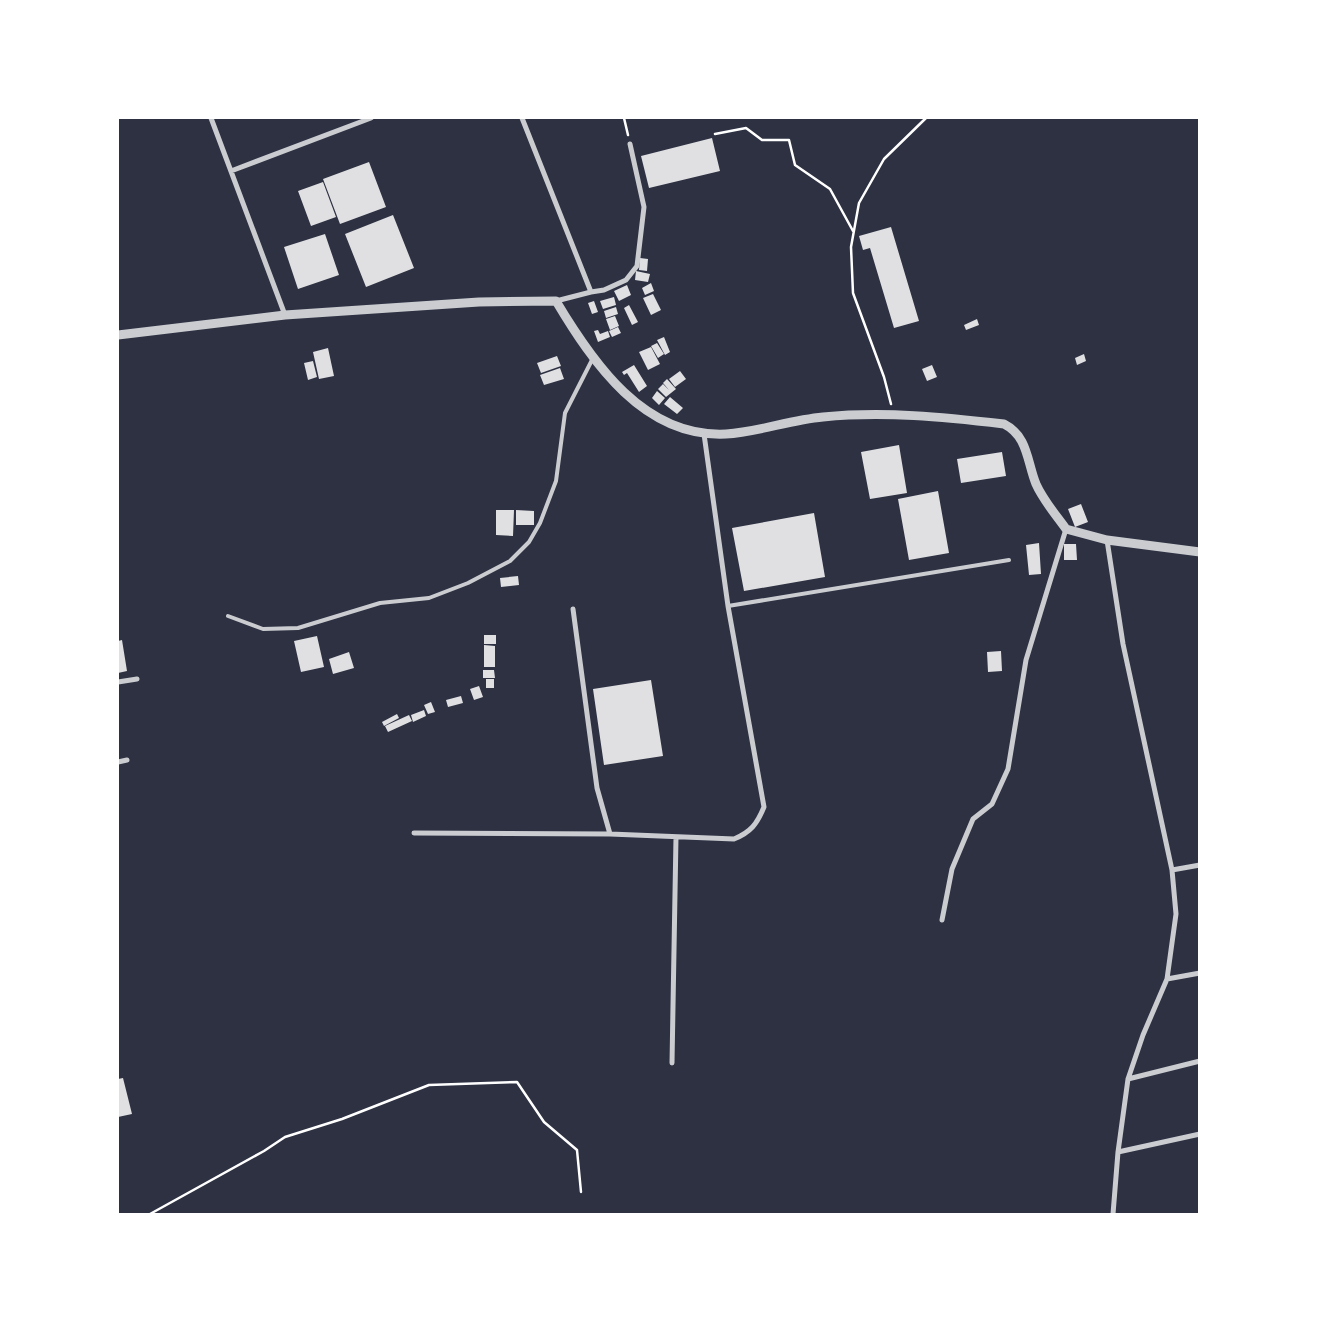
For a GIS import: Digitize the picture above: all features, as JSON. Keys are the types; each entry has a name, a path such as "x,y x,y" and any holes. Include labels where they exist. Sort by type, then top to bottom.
{"street":[{"path":"210,118 285,315"},
{"path":"231,171 371,118"},
{"path":"522,118 591,292"},
{"path":"118,335 285,315 480,302 556,301 604,290 626,280 637,266 644,207 630,144"},
{"path":"556,301 593,358 621,392 652,415 704,434 727,434 822,417 893,413 1004,424 1014,429 1025,447 1036,483 1066,529 1107,540 1200,552"},
{"path":"414,834 610,834 734,840 748,833 757,824 764,807 728,606 704,434"},
{"path":"942,920 952,869 972,819 992,804 1008,769 1026,660 1066,529"},
{"path":"1107,540 1123,644 1172,870 1176,914 1167,979 1143,1034 1128,1079 1118,1152 1113,1214"},
{"path":"573,609 597,788 610,834"},
{"path":"118,682 137,679"},
{"path":"118,762 127,760"},
{"path":"672,1063 676,837"},
{"path":"1172,870 1200,864"},
{"path":"1167,979 1200,973"},
{"path":"1128,1079 1200,1061"},
{"path":"1118,1152 1200,1134"}],"lane":[{"path":"228,616 263,629 298,628 380,603 429,598 468,583 510,561 529,542 540,523 556,481 565,413 593,358"},
{"path":"728,606 1009,560"}],"path":[{"path":"624,118 630,144"},
{"path":"893,413 884,377 854,293 851,247 859,203 884,159 926,118"},
{"path":"715,134 746,128 762,140 789,140 795,165 830,189 854,232"},
{"path":"150,1214 264,1151 285,1137 429,1086 517,1082 544,1122 577,1150 582,1192"}],"building":[{"path":"712,138 720,171 649,188 641,156"},
{"path":"369,162 386,207 340,224 323,179"},
{"path":"323,182 336,217 311,226 298,191"},
{"path":"393,215 414,268 366,287 345,234"},
{"path":"891,227 919,321 894,328 870,248 863,250 859,236"},
{"path":"325,234 339,275 298,289 284,247"},
{"path":"640,258 648,259 647,271 639,270"},
{"path":"636,271 650,274 648,282 635,280"},
{"path":"651,283 654,291 645,295 642,288"},
{"path":"627,285 631,295 619,301 614,291"},
{"path":"653,294 661,310 651,315 643,298"},
{"path":"614,297 616,305 603,309 600,301"},
{"path":"594,301 598,312 592,314 588,303"},
{"path":"629,305 638,322 632,325 624,308"},
{"path":"616,307 618,314 606,318 604,311"},
{"path":"615,316 619,326 610,330 606,319"},
{"path":"977,319 979,325 966,330 964,325"},
{"path":"618,327 621,333 612,337 609,331"},
{"path":"598,330 600,334 608,331 610,337 598,342 594,331"},
{"path":"664,337 670,352 665,355 657,340"},
{"path":"657,343 664,354 658,358 651,346"},
{"path":"651,347 660,364 648,370 639,352"},
{"path":"328,348 334,376 319,379 313,352"},
{"path":"1084,354 1086,361 1077,365 1075,358"},
{"path":"557,356 561,366 541,373 537,363"},
{"path":"313,361 317,377 308,380 304,363"},
{"path":"634,365 647,386 639,392 627,373 624,375 622,372"},
{"path":"932,365 937,377 927,381 922,369"},
{"path":"560,368 564,379 544,385 540,375"},
{"path":"680,371 686,379 675,387 669,379"},
{"path":"667,379 676,389 666,397 658,389 663,384 669,390 663,383"},
{"path":"657,391 665,398 659,405 652,398"},
{"path":"670,397 683,408 677,414 664,404"},
{"path":"899,445 907,493 870,499 861,452"},
{"path":"1002,452 1006,476 961,483 957,459"},
{"path":"938,491 949,553 909,560 898,499"},
{"path":"1081,504 1088,522 1075,527 1068,509"},
{"path":"496,510 514,510 513,536 496,535"},
{"path":"516,510 534,511 534,525 516,525"},
{"path":"814,513 825,577 744,591 732,528"},
{"path":"1039,543 1041,574 1029,575 1026,545"},
{"path":"1064,544 1076,544 1077,560 1064,560"},
{"path":"518,576 519,585 501,587 500,578"},
{"path":"484,635 496,635 496,644 484,644"},
{"path":"317,636 324,667 301,672 294,641"},
{"path":"122,640 127,671 118,673 118,641"},
{"path":"484,645 495,646 495,667 484,667"},
{"path":"1001,651 1002,671 988,672 987,652"},
{"path":"349,652 354,668 333,674 329,659"},
{"path":"483,670 494,670 495,678 483,678"},
{"path":"486,679 494,679 494,688 486,688"},
{"path":"651,680 663,756 604,765 593,689"},
{"path":"479,686 483,697 474,700 470,689"},
{"path":"461,696 463,703 448,707 446,700"},
{"path":"431,702 435,712 428,714 424,705"},
{"path":"424,710 426,716 413,722 411,715"},
{"path":"397,714 399,718 384,726 382,722"},
{"path":"409,715 412,721 388,732 385,726"},
{"path":"123,1078 132,1114 118,1117 118,1079"}]}
